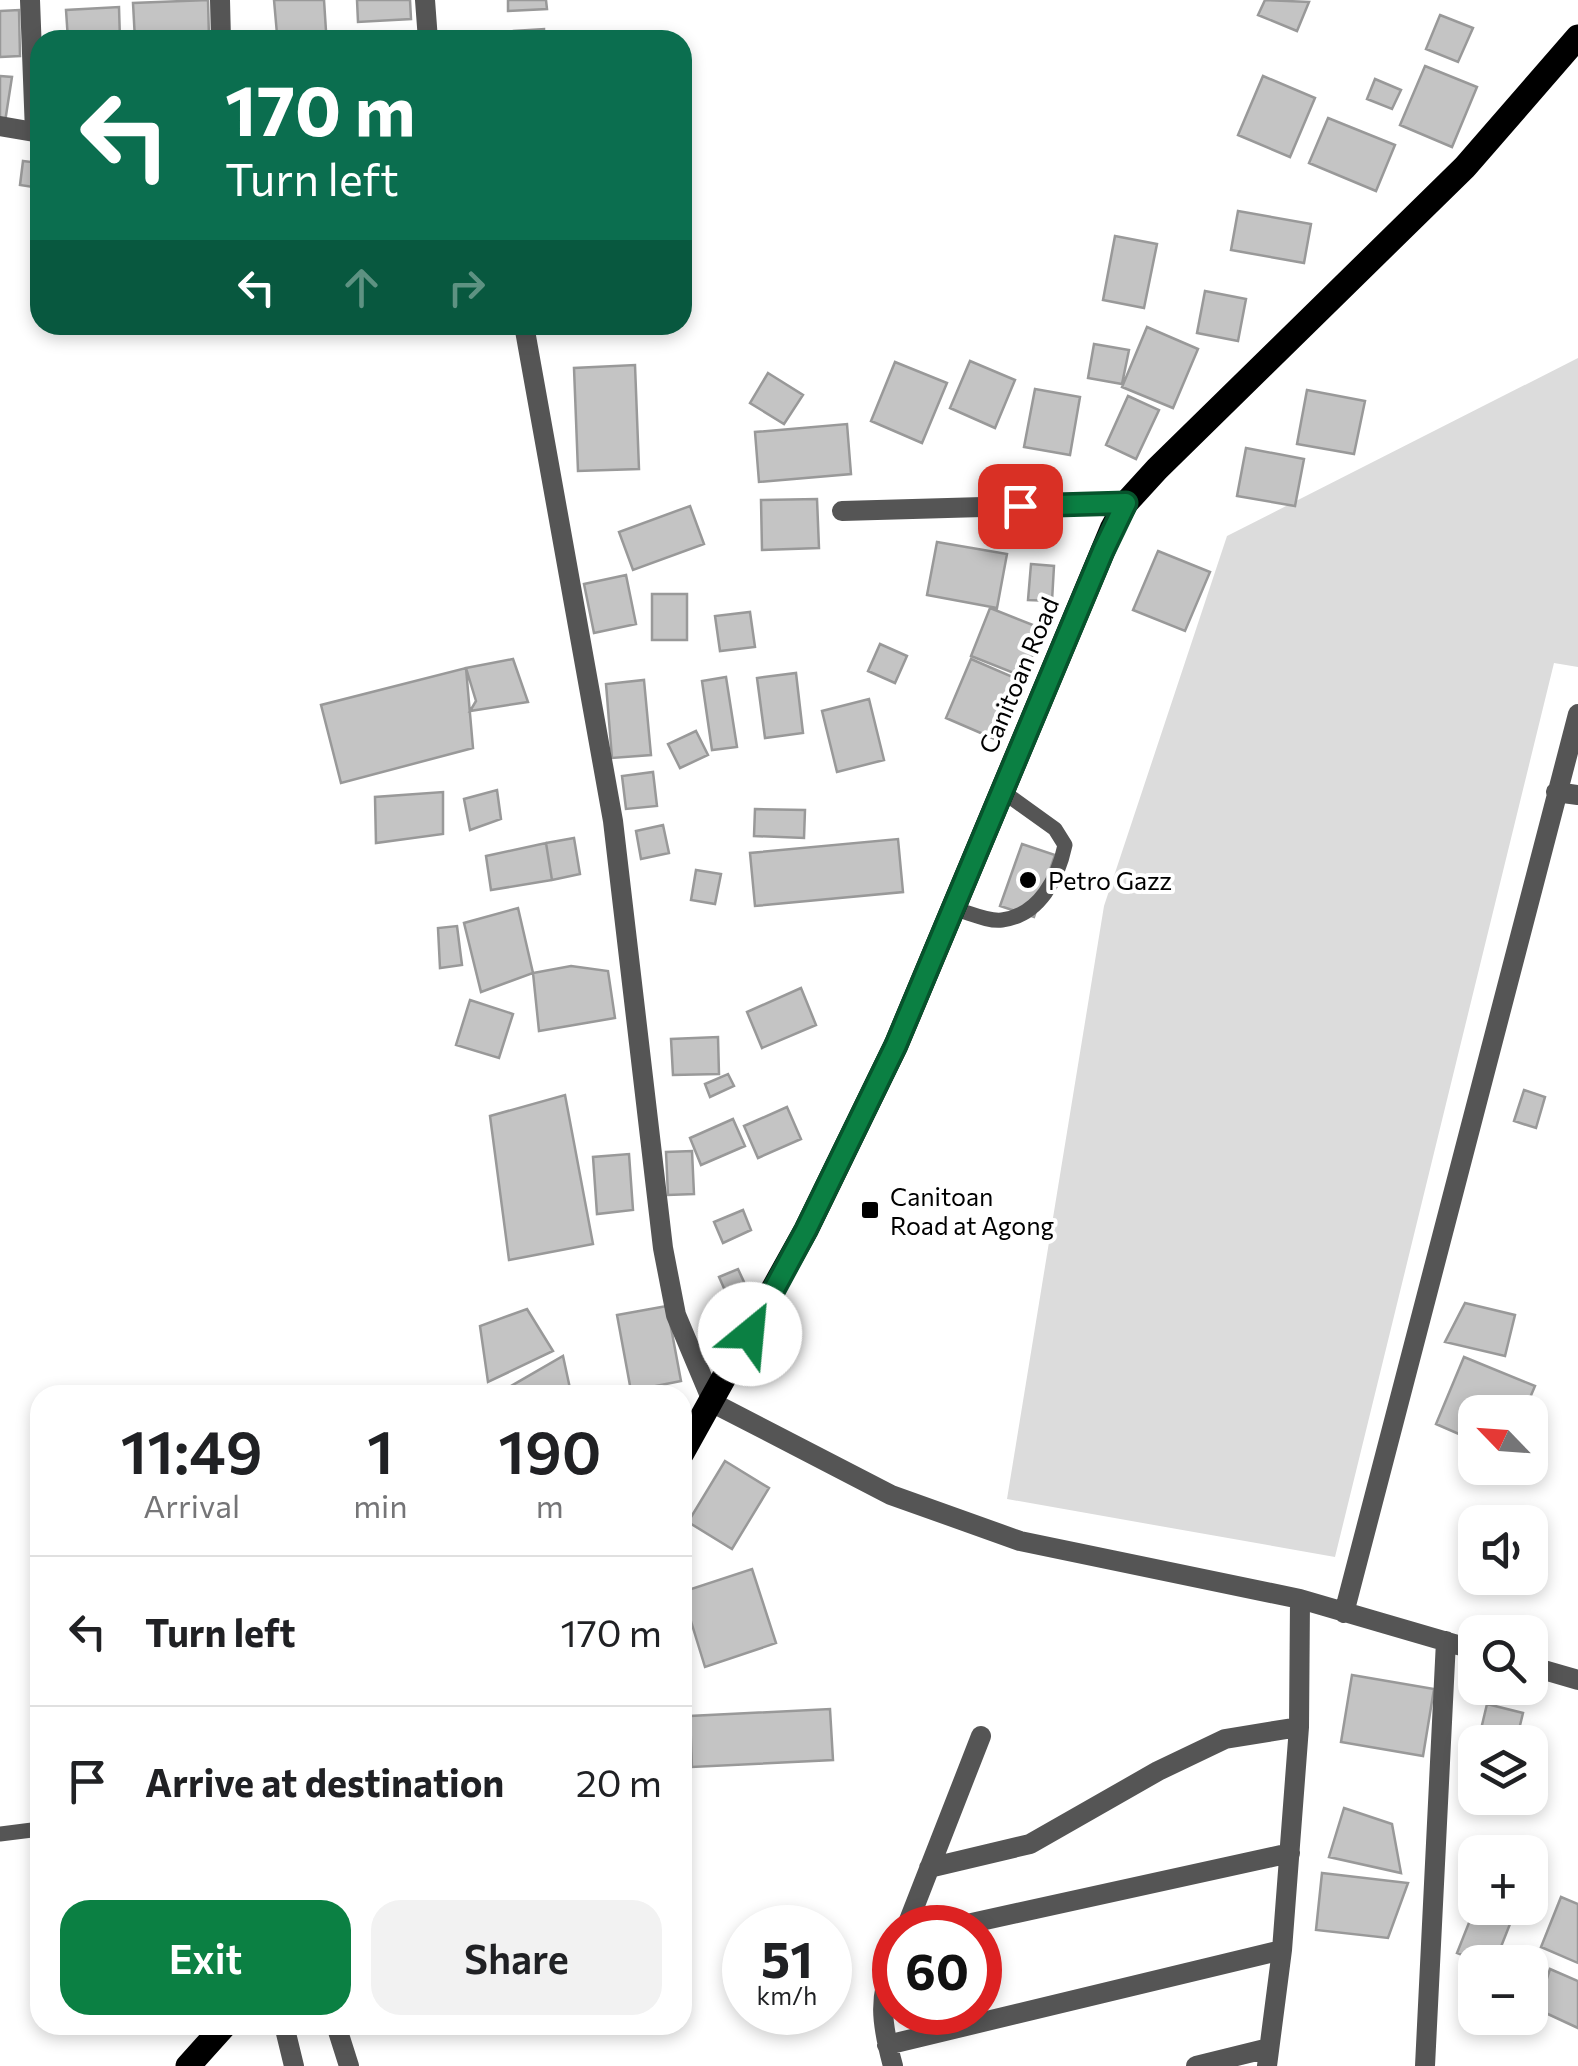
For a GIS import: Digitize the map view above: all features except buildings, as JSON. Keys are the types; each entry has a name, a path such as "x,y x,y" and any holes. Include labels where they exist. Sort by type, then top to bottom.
{"main road":[{"name":"Canitoan Road","path":"692,1437 806,1230 896,1045 1126,503 1465,167 1578,39"},
{"path":"188,2066 216,2035"}],"street":[{"path":"30,0 32,30"},
{"path":"220,0 222,30"},
{"path":"425,0 427,30"},
{"path":"0,126 30,132"},
{"path":"526,335 613,821 662,1248 676,1315 713,1402 891,1495 1020,1541 1300,1600 1458,1645"},
{"path":"842,510 1126,503"},
{"path":"1344,1613 1578,714"},
{"path":"1556,792 1578,795"},
{"path":"1196,2066 1268,2057 1282,1950 1300,1728 1300,1600"},
{"path":"1426,2066 1446,1641"},
{"path":"1548,1671 1578,1680"},
{"path":"929,1868 1030,1844 1158,1771 1224,1740 1300,1728"},
{"path":"915,1905 981,1736"},
{"path":"1002,1916 1290,1853"},
{"path":"890,2056 1282,1950"},
{"path":"286,2035 294,2066"},
{"path":"339,2035 350,2066"}],"lane":[{"path":"955,908 1000,920 1029,909 1046,894 1059,871 1065,845 1055,829 1002,791"},
{"path":"0,1834 30,1830"}],"shaded area":[{"path":"1578,358 1578,667 1554,663 1335,1557 1007,1499 1104,906 1227,536"}],"place":[{"name":"Petro Gazz","path":"1028,880"},
{"name":"Canitoan Road at Agong","path":"870,1210"}],"route":[{"path":"750,1334 806,1230 896,1045 1126,503 1020,506"}]}
